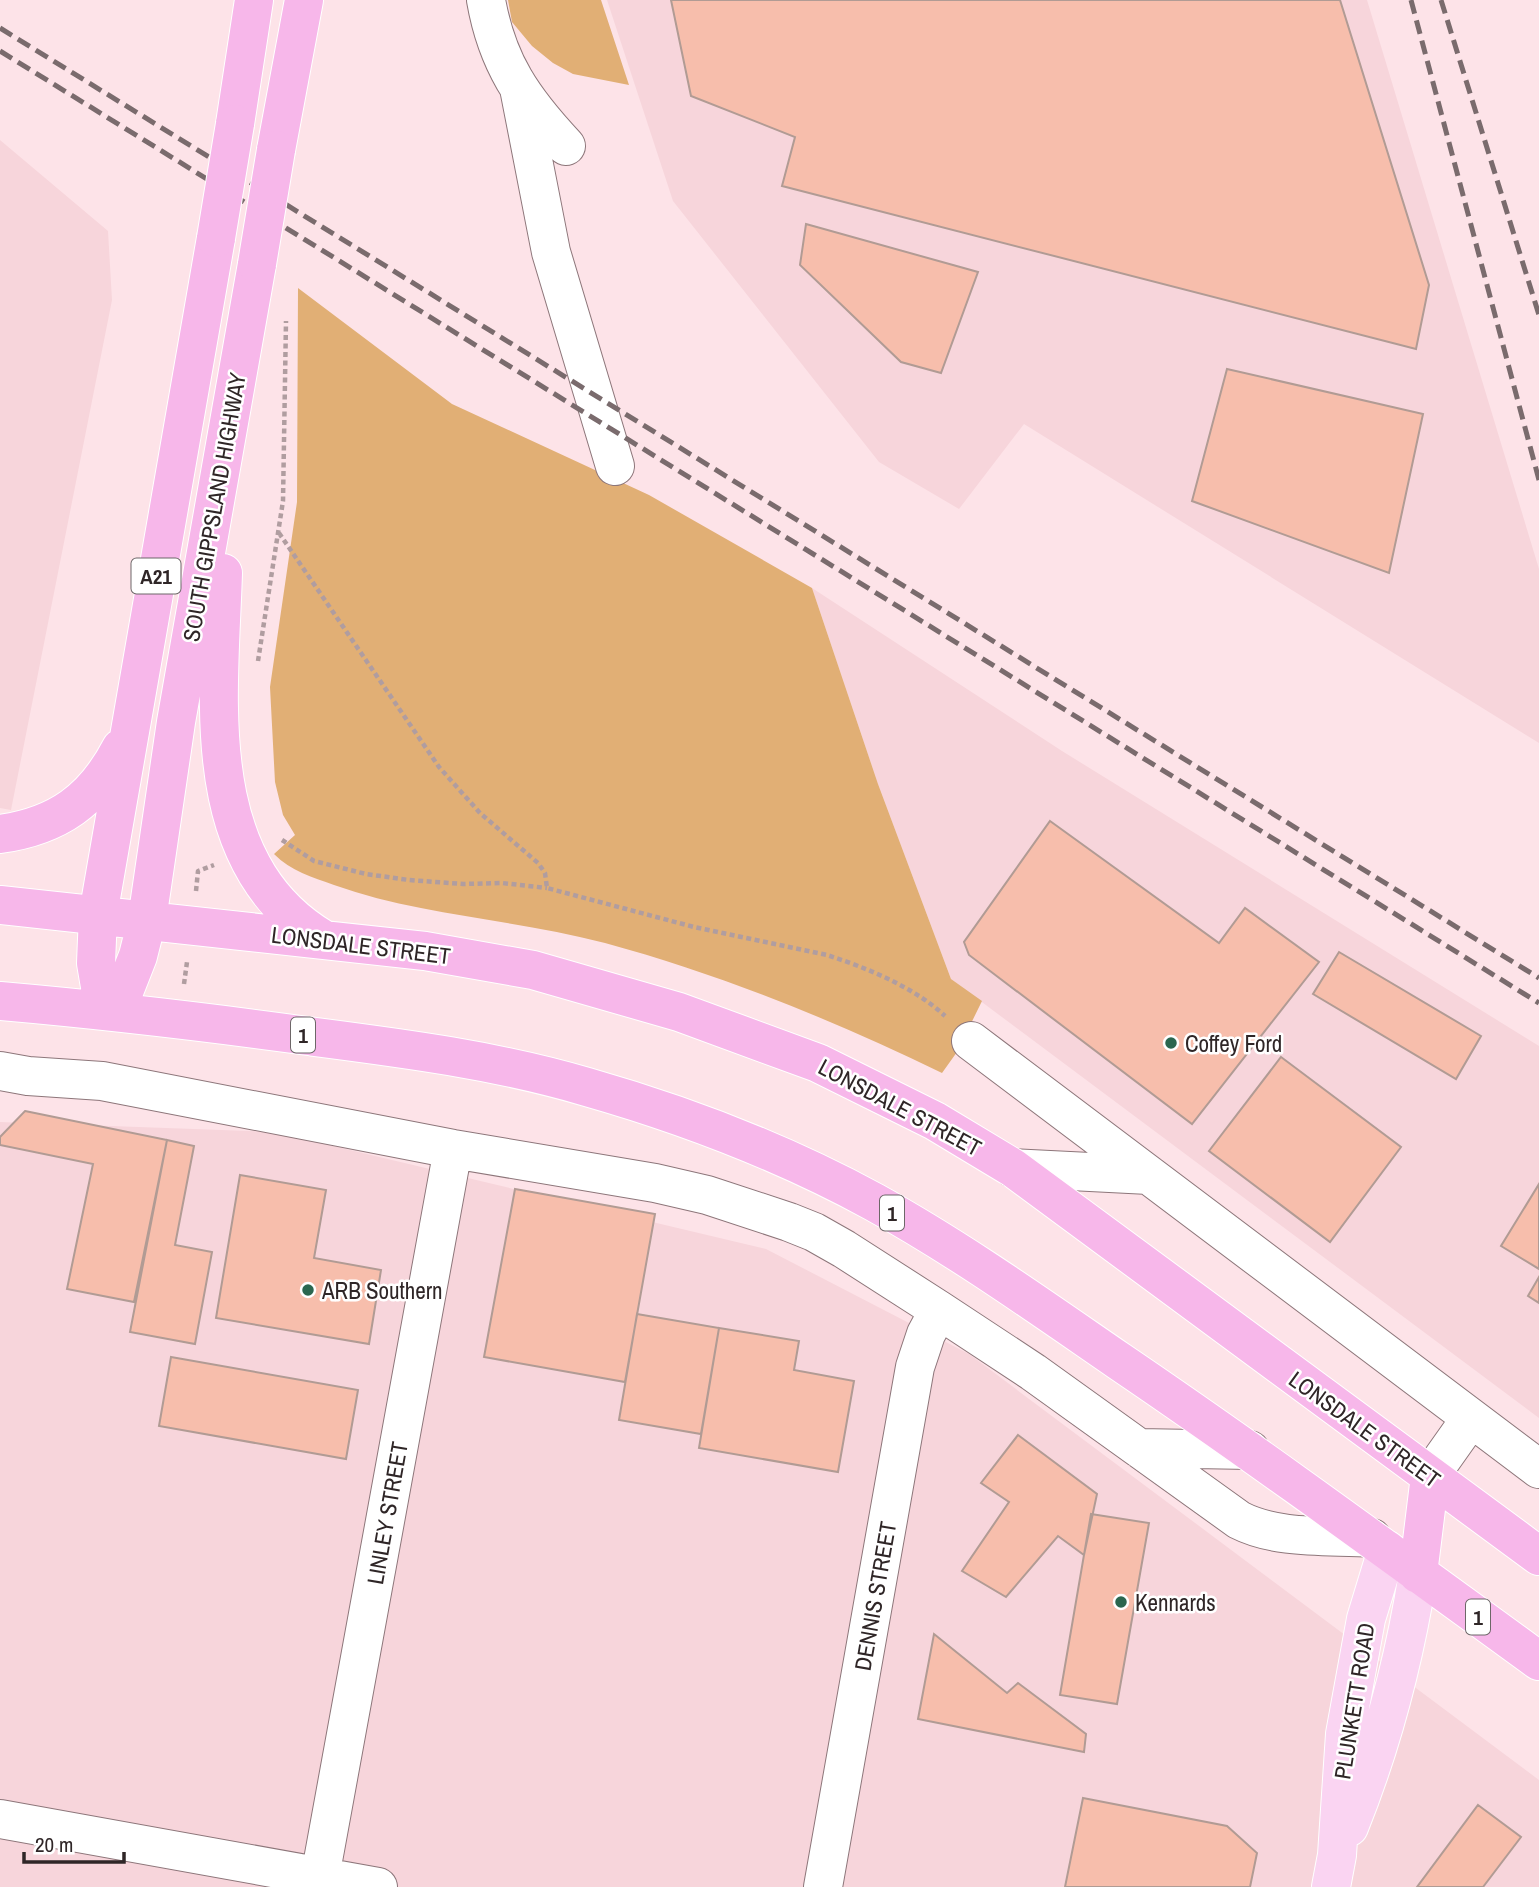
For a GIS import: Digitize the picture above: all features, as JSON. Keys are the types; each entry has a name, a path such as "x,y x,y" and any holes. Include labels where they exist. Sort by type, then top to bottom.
{"highway":[{"name":"SOUTH GIPPSLAND HIGHWAY","path":"110,1011 96,963 98,915 216,238 254,0"},
{"name":"SOUTH GIPPSLAND HIGHWAY","path":"110,1011 138,956 147,920 178,709 304,0"},
{"path":"227,432 219,702 222,772 240,838 262,883 288,914 325,940"},
{"path":"0,834 35,826 58,817 78,804 102,779 128,734"},
{"name":"LONSDALE STREET","path":"0,905 425,950 533,970 679,1012 818,1063 934,1121 1013,1168 1539,1556"},
{"name":"1","path":"0,1001 180,1018 490,1064 585,1086 694,1123 793,1162 871,1201 938,1239 1250,1450 1539,1661"},
{"path":"1379,1544 1430,1476"},
{"path":"1418,1573 1430,1476"}],"main road":[{"name":"PLUNKETT ROAD","path":"1334,1871 1345,1734 1379,1544"},
{"name":"PLUNKETT ROAD","path":"1334,1871 1382,1738 1418,1573"}],"street":[{"path":"486,0 499,51 519,88 566,146"},
{"path":"519,88 551,252 615,467"},
{"path":"958,1028 1539,1469"},
{"path":"0,1071 28,1076 102,1081 453,1149 655,1183 729,1201 814,1232 845,1249 1033,1372 1224,1512 1249,1526 1379,1544"},
{"name":"LINLEY STREET","path":"320,1877 453,1149"},
{"path":"1013,1168 1149,1175"},
{"name":"DENNIS STREET","path":"823,1887 915,1367 926,1335 939,1310"},
{"path":"1430,1476 1471,1418"},
{"path":"1139,1448 1250,1450"},
{"path":"0,1819 378,1887"}],"path":[{"path":"279,533 439,767 480,813 538,863 545,873 547,888"},
{"path":"281,839 314,861 366,874 409,880 463,884 502,883 547,888 694,927 827,955 910,991 928,1002 958,1028"}],"shaded area":[{"path":"508,0 601,0 629,85 573,74 553,63 532,46 512,22"},
{"path":"607,0 1367,0 1539,569 1539,743 1024,424 959,509 879,462 673,201"},
{"path":"0,140 108,231 112,300 11,810 0,808"},
{"path":"298,288 452,404 649,495 812,588 878,784 951,979 982,1001 957,1052 942,1073 818,1017 692,969 571,935 434,911 367,895 302,873 274,854 295,835 283,815 275,782 270,687 297,502"},
{"path":"812,588 1062,751 1539,1046 1539,1418 951,979 878,784"},
{"path":"0,1122 274,1132 766,1249 969,1354 1539,1780 1539,1887 0,1887"}],"building":[{"path":"671,0 1340,0 1429,285 1416,349 782,186 795,137 691,96"},
{"path":"806,224 978,272 941,373 901,362 800,265"},
{"path":"1227,369 1423,414 1389,573 1192,501"},
{"name":"Coffey Ford","path":"1050,821 1219,943 1245,908 1319,962 1192,1124 969,955 964,942"},
{"path":"1339,952 1481,1036 1456,1079 1313,994"},
{"path":"1281,1057 1401,1147 1330,1242 1209,1151"},
{"path":"25,1111 167,1140 134,1302 67,1289 93,1164 0,1145 0,1137"},
{"path":"167,1140 194,1146 175,1245 212,1252 195,1344 130,1332"},
{"path":"240,1175 326,1190 314,1258 381,1270 369,1344 216,1318"},
{"path":"1539,1184 1539,1269 1501,1246"},
{"path":"515,1189 655,1214 625,1382 484,1357"},
{"path":"1539,1277 1539,1303 1528,1296"},
{"path":"637,1314 719,1328 701,1434 619,1420"},
{"path":"719,1328 799,1341 794,1370 854,1381 838,1472 699,1448"},
{"path":"171,1357 358,1390 346,1459 159,1426"},
{"path":"1018,1435 1097,1494 1084,1555 1058,1536 1006,1597 962,1571 1009,1502 981,1483"},
{"path":"1091,1514 1149,1523 1117,1704 1060,1695"},
{"path":"934,1634 1007,1693 1018,1683 1086,1734 1084,1752 918,1719"},
{"path":"1083,1798 1227,1826 1257,1853 1250,1887 1065,1887"},
{"path":"1478,1805 1521,1837 1483,1887 1417,1887"}],"railway":[{"path":"1411,0 1539,480"},
{"path":"1441,0 1539,315"},
{"path":"0,28 1539,978"},
{"path":"0,51 1539,1003"}],"place":[{"name":"Coffey Ford","path":"1171,1043"},
{"name":"ARB Southern","path":"308,1290"},
{"name":"Kennards","path":"1121,1602"}]}
